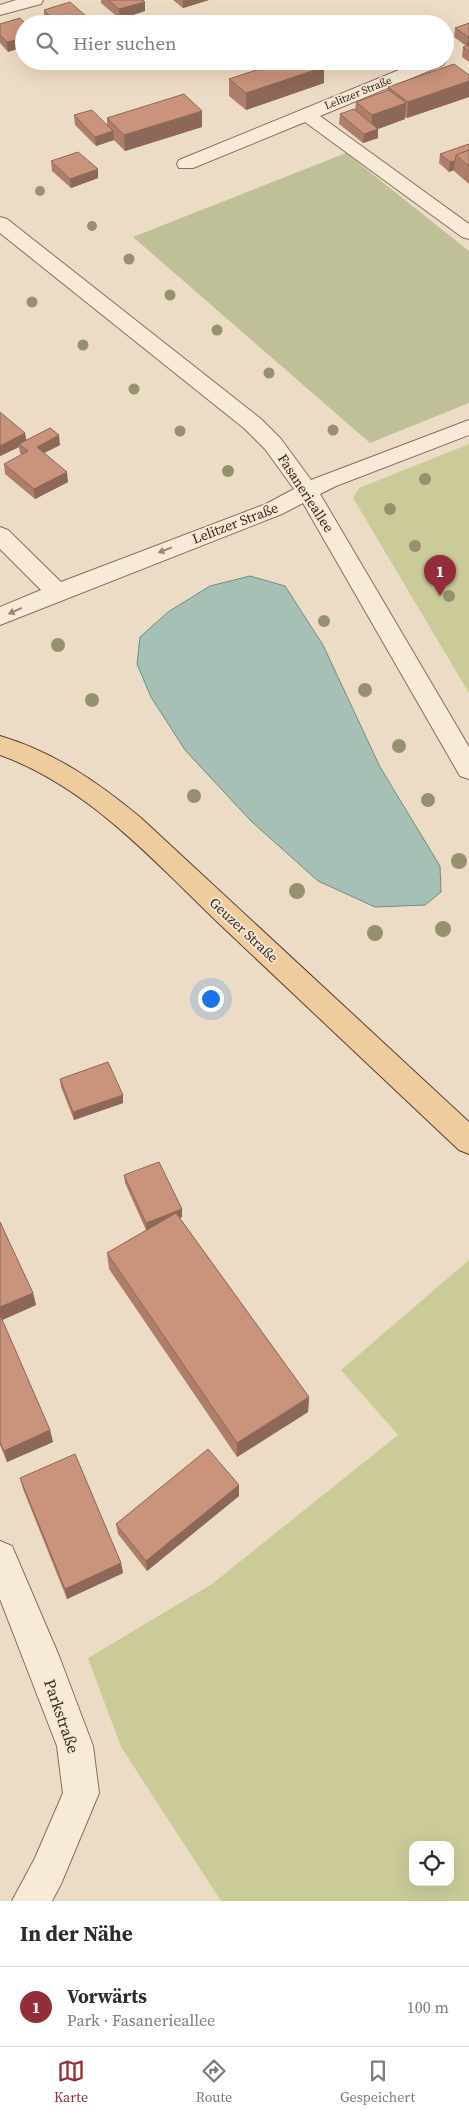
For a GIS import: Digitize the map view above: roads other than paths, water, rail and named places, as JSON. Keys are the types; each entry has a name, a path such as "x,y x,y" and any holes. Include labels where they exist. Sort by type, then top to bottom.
{"main road":[{"name":"Geuzer Straße","path":"0,745 40,761 70,777 120,814 469,1141"}],"street":[{"path":"0,10 35,0"},
{"name":"Lelitzer Straße","path":"186,164 306,114 421,70"},
{"name":"Lelitzer Straße","path":"306,114 469,233"},
{"name":"Fasanerieallee","path":"0,223 253,424 274,444 307,491 469,769"},
{"name":"Lelitzer Straße","path":"0,617 57,592 274,508 328,481 469,427"},
{"path":"0,535 57,592"},
{"name":"Parkstraße","path":"0,1558 41,1656 75,1746 81,1793 48,1871 31,1901"}],"place":[{"name":"Vorwärts","path":"440,596"}]}
